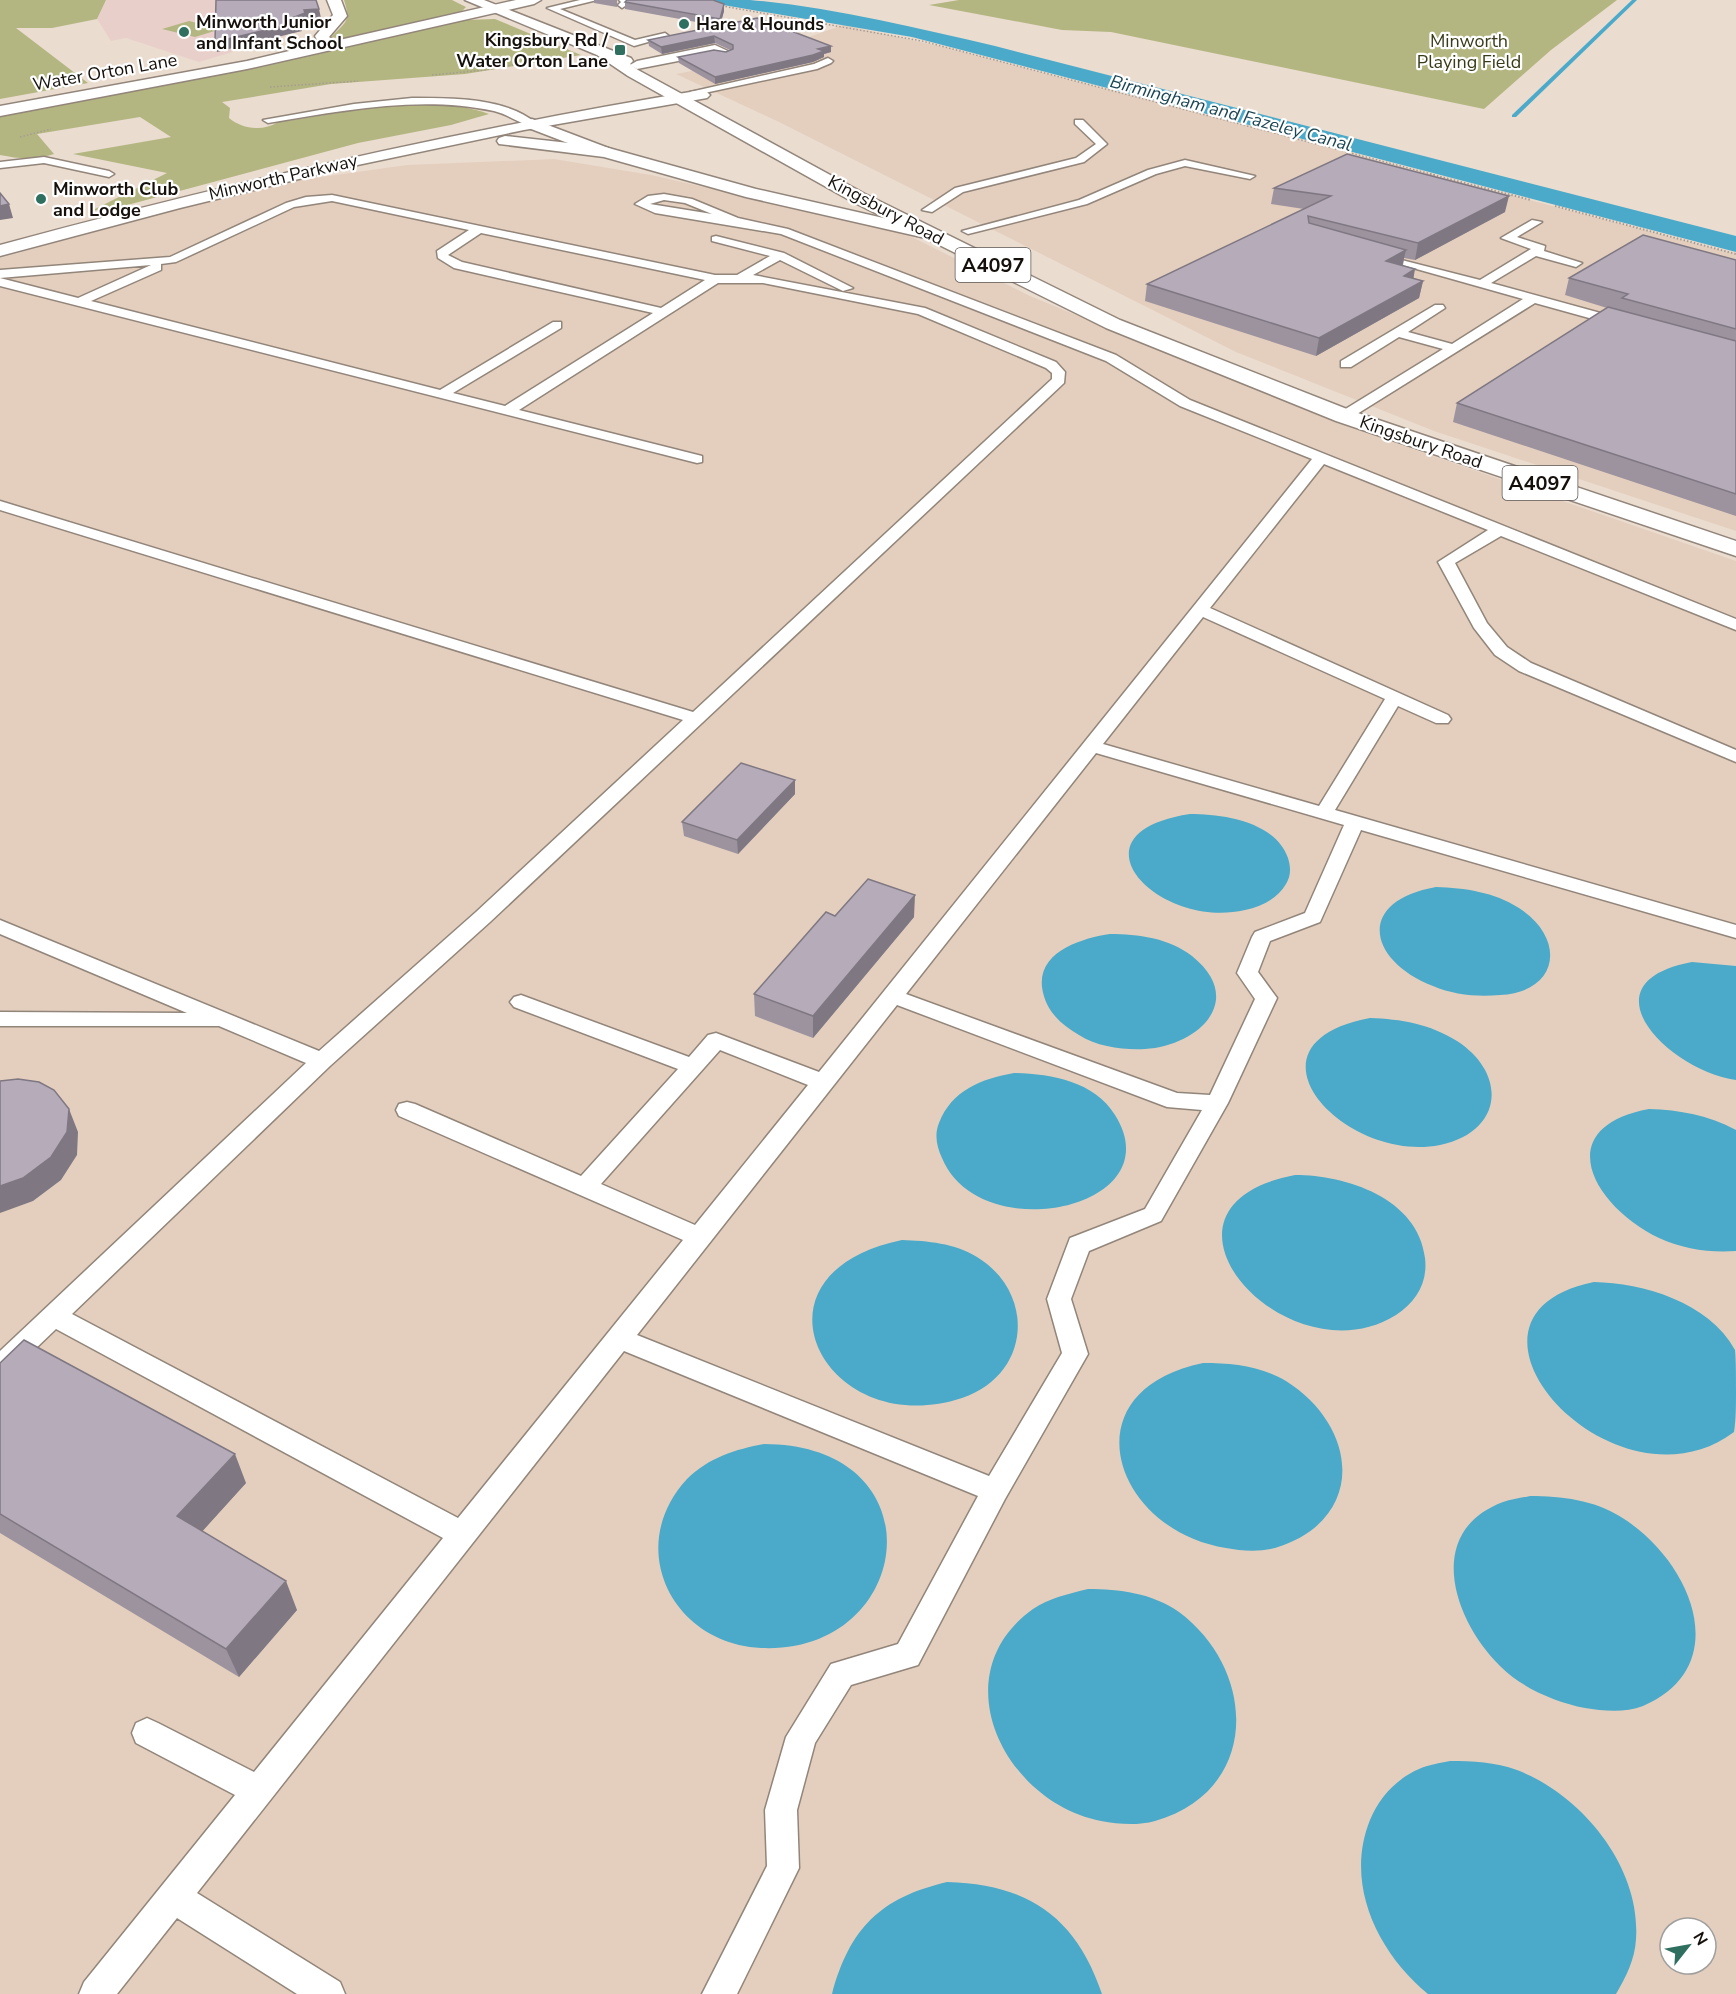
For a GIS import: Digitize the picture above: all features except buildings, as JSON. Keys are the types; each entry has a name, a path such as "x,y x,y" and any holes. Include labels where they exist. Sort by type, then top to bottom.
{"main road":[{"path":"292,39 322,36 340,16 334,0"},
{"name":"Kingsbury Road","path":"472,0 600,52 635,69 699,93 729,108"},
{"name":"Water Orton Lane","path":"0,111 336,46 534,0"},
{"path":"322,36 323,41 336,46"},
{"path":"217,60 273,44"},
{"path":"635,69 715,49 725,53"},
{"name":"Kingsbury Road","path":"635,69 679,98 874,205 1113,324 1344,416 1736,549"},
{"name":"Minworth Parkway","path":"568,117 622,99 640,89 635,69"},
{"name":"Minworth Parkway","path":"0,251 267,179 532,124 699,93"},
{"path":"568,117 562,128 570,138"},
{"path":"758,123 774,140 848,180 852,185 848,191"},
{"path":"532,124 605,152"},
{"name":"Minworth Parkway","path":"393,152 479,141 513,141 605,152 790,201 930,234"},
{"name":"Minworth Parkway","path":"790,201 848,191"},
{"name":"Kingsbury Road","path":"908,199 989,242"},
{"path":"874,205 928,210"},
{"path":"928,210 916,215 1056,288 1113,324"},
{"name":"Kingsbury Road","path":"1010,252 1113,306 1344,416"}],"lane":[{"path":"593,0 551,8 633,42"},
{"path":"562,36 601,28"},
{"path":"600,52 633,42 665,36"},
{"path":"699,93 817,66 828,61"},
{"path":"268,120 369,105 442,102 498,110 532,124"},
{"path":"928,210 959,190 1080,160 1102,144 1079,122"},
{"path":"0,165 44,160 109,174"},
{"path":"968,231 1083,202 1152,172 1185,163 1250,176"},
{"path":"735,221 667,196 641,204 655,210 735,221 784,231 1111,358 1185,403 1736,625"},
{"path":"0,1367 322,1061 483,917 1059,380 1058,372 1051,364 921,312 763,279 715,279 321,198 290,205 79,302"},
{"path":"1481,284 1541,249 1507,238 1536,222"},
{"path":"479,229 443,251 442,256 458,265 664,312"},
{"path":"716,239 780,255 874,302"},
{"path":"1368,252 1635,327"},
{"path":"1535,252 1576,263"},
{"path":"741,278 780,255"},
{"path":"0,274 172,260"},
{"path":"507,411 715,279"},
{"path":"0,282 697,459"},
{"path":"1344,416 1534,298"},
{"path":"1346,364 1439,308"},
{"path":"442,394 557,325"},
{"path":"1397,333 1454,348"},
{"path":"96,1994 1321,458"},
{"path":"0,505 694,718"},
{"path":"1499,530 1446,562 1480,625 1501,651 1525,667 1736,757"},
{"path":"1200,609 1442,718"},
{"path":"1324,813 1395,697"},
{"path":"1092,746 1736,932"},
{"path":"719,1994 783,1868 781,1810 801,1737 840,1674 908,1654 995,1491 1075,1354 1059,1299 1079,1245 1152,1215 1217,1103 1266,998 1247,973 1262,937 1313,916 1355,822"},
{"path":"0,926 322,1061"},
{"path":"891,996 1175,1101 1217,1103"},
{"path":"521,1002 692,1066"},
{"path":"0,1019 225,1020"},
{"path":"584,1188 716,1040 823,1082"},
{"path":"406,1110 699,1237"},
{"path":"55,1317 462,1534"},
{"path":"618,1338 995,1491"},
{"path":"147,1733 258,1790"},
{"path":"172,1896 328,1994"}],"path":[{"path":"720,6 922,41 1540,202"},
{"path":"427,76 485,70 600,52"},
{"path":"263,87 369,80"},
{"path":"1552,206 1736,254"}],"shaded area":[{"name":"Minworth Junior and Infant School","path":"106,0 222,0 286,36 199,62 126,38 111,41 97,19"},
{"path":"843,25 948,48 1736,254 1736,531 1434,431 1236,352 779,122 676,74 738,62"},
{"path":"554,159 651,175 757,199 886,224 1030,296 1332,421 1736,561 1736,1994 0,1994 0,258 264,185 407,165"}],"green space":[{"path":"0,0 106,0 97,19 52,28 16,28 88,83 0,99"},
{"path":"344,0 452,0 466,7 460,13 348,40 331,37 346,21"},
{"name":"Minworth Playing Field","path":"959,0 1617,0 1551,50 1484,109 1111,32 1062,30 929,5"},
{"path":"495,19 581,55 465,74 331,84 222,102 230,108 229,118 240,125 253,128 357,110 412,105 440,105 489,114 451,125 358,143 120,207 91,211 167,173 73,154 171,137 140,117 37,134 54,154 47,156 27,158 0,155 0,116 261,67 465,20"},
{"path":"189,21 221,29 195,37 162,29"}],"water":[{"name":"Birmingham and Fazeley Canal","path":"694,0 750,0 781,3 873,19 995,46 1736,236 1736,252 912,37"},
{"path":"1190,814 1232,818 1246,822 1260,828 1281,845 1288,858 1290,875 1274,898 1245,910 1212,912 1182,906 1156,893 1138,877 1129,858 1133,840 1153,824"},
{"path":"1436,887 1479,892 1500,898 1519,908 1534,920 1544,934 1549,948 1550,962 1545,974 1535,984 1520,992 1483,996 1466,995 1433,986 1411,975 1394,962 1384,947 1380,932 1382,918 1392,905 1410,894"},
{"path":"1110,934 1142,936 1163,941 1192,956 1208,973 1215,989 1215,1004 1209,1018 1198,1030 1164,1046 1128,1049 1102,1045 1086,1039 1072,1031 1055,1016 1046,1003 1042,987 1047,964 1064,948 1087,939"},
{"path":"1692,962 1736,966 1736,1080 1711,1073 1686,1061 1664,1044 1647,1026 1639,1006 1642,988 1659,973"},
{"path":"1370,1018 1404,1021 1436,1030 1457,1041 1473,1054 1485,1069 1491,1085 1491,1100 1487,1115 1476,1128 1461,1138 1440,1145 1404,1146 1370,1137 1340,1120 1318,1098 1306,1075 1309,1051 1329,1032"},
{"path":"1014,1073 1057,1078 1084,1087 1106,1103 1115,1115 1126,1148 1118,1174 1096,1194 1064,1206 1029,1209 993,1203 962,1186 942,1158 936,1136 939,1123 952,1102 960,1094 979,1083"},
{"path":"1649,1109 1694,1114 1736,1130 1736,1251 1697,1249 1659,1238 1636,1224 1616,1207 1601,1189 1592,1169 1591,1150 1599,1133 1618,1119"},
{"path":"1295,1175 1315,1176 1357,1185 1394,1205 1409,1220 1419,1237 1425,1258 1425,1276 1415,1298 1403,1310 1396,1315 1353,1330 1311,1326 1272,1309 1242,1282 1224,1251 1225,1220 1247,1193"},
{"path":"902,1240 941,1244 968,1252 996,1272 1009,1291 1016,1311 1018,1332 1013,1353 1002,1371 985,1387 962,1398 913,1406 872,1397 839,1377 819,1349 812,1317 822,1285 852,1258"},
{"path":"1594,1282 1633,1286 1673,1298 1709,1319 1723,1333 1735,1350 1736,1418 1734,1432 1687,1453 1638,1451 1593,1433 1556,1404 1533,1368 1528,1332 1547,1302"},
{"path":"1203,1363 1246,1366 1276,1376 1310,1400 1328,1423 1339,1447 1342,1471 1338,1495 1326,1517 1305,1535 1269,1549 1250,1551 1226,1548 1187,1536 1156,1515 1133,1489 1121,1459 1121,1429 1133,1401 1160,1378"},
{"path":"764,1444 821,1453 860,1477 882,1511 887,1549 876,1587 851,1619 812,1641 761,1648 730,1642 703,1629 682,1611 667,1588 659,1561 659,1534 668,1506 687,1479 695,1472 713,1460"},
{"path":"1530,1496 1577,1500 1611,1511 1646,1536 1667,1559 1683,1585 1693,1613 1695,1640 1689,1666 1672,1688 1643,1706 1629,1710 1585,1708 1551,1698 1518,1681 1500,1666 1484,1647 1470,1626 1460,1602 1454,1578 1455,1555 1462,1534 1478,1516 1503,1502"},
{"path":"1088,1589 1112,1590 1147,1596 1179,1612 1205,1637 1223,1665 1234,1696 1236,1727 1230,1757 1214,1784 1189,1806 1148,1823 1101,1821 1066,1809 1037,1789 1013,1763 996,1733 989,1700 991,1667 1006,1636 1039,1605"},
{"path":"1450,1761 1500,1765 1541,1781 1585,1815 1603,1837 1618,1860 1629,1886 1635,1912 1634,1954 1616,1994 1428,1994 1394,1959 1370,1916 1361,1868 1363,1844 1374,1812 1383,1797 1396,1784 1419,1769"},
{"path":"947,1882 976,1884 1002,1890 1025,1898 1045,1910 1063,1925 1078,1944 1102,1994 832,1994 848,1951 871,1919 903,1897"}],"waterway":[{"path":"1514,116 1635,0"}],"place":[{"name":"Hare & Hounds","path":"684,24"},
{"name":"Minworth Junior and Infant School","path":"184,32"},
{"name":"Kingsbury Rd / Water Orton Lane","path":"620,50"},
{"name":"Minworth Club and Lodge","path":"41,199"}]}
